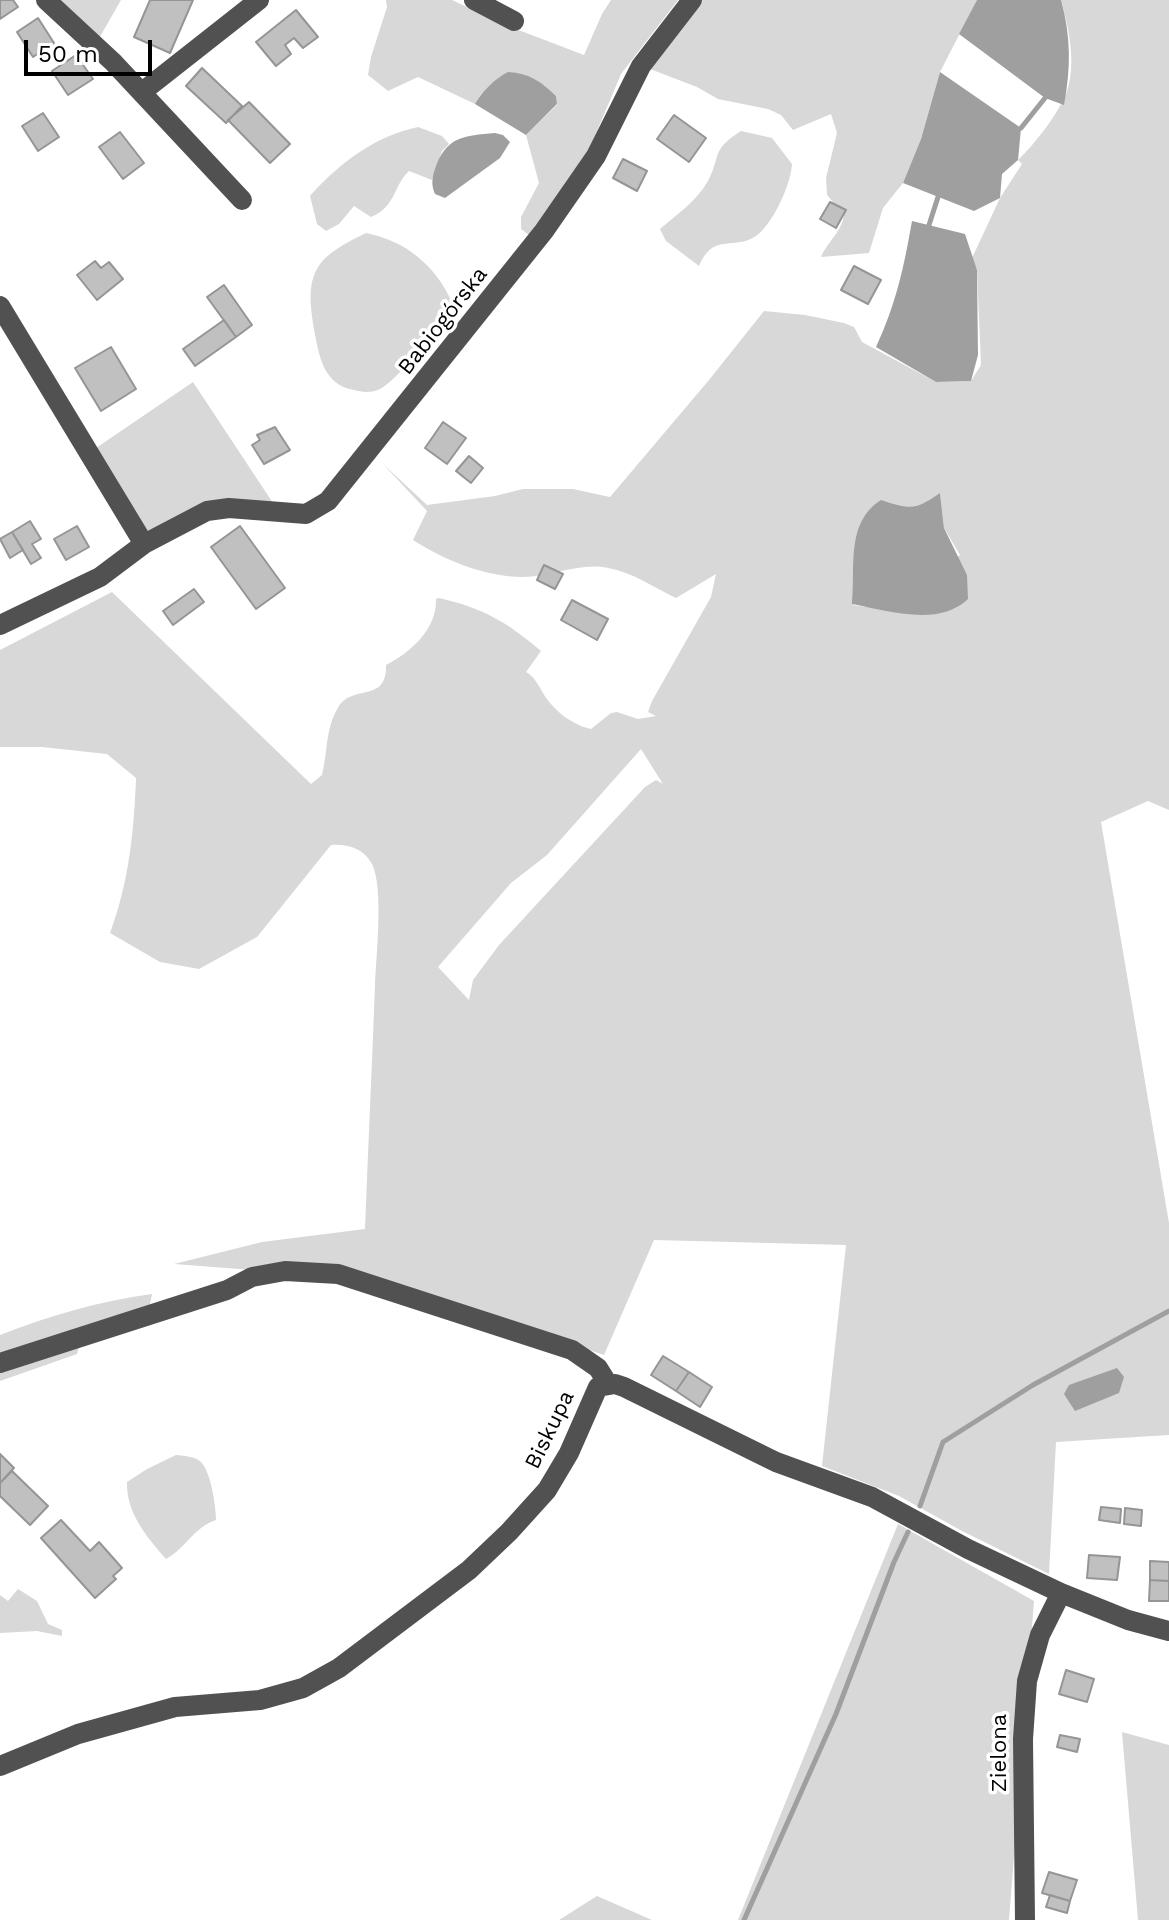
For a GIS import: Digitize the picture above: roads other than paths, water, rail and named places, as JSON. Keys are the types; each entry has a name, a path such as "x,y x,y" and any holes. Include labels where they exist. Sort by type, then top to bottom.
{"street":[{"path":"46,0 142,92 242,200"},
{"path":"142,92 259,0"},
{"path":"474,0 514,21"},
{"name":"Babiogórska","path":"0,625 100,577 144,544 207,511 229,508 306,514 328,501 544,231 596,156 641,66 692,0"},
{"path":"0,306 144,544"},
{"path":"0,1363 227,1290 252,1277 285,1271 338,1274 572,1350 598,1368 608,1384"},
{"name":"Biskupa","path":"0,1766 78,1734 175,1707 260,1700 303,1688 339,1668 469,1570 509,1532 547,1490 569,1453 598,1387 608,1384 624,1387 776,1462 872,1497 968,1549 1061,1593 1128,1620 1169,1631"},
{"name":"Zielona","path":"1025,1920 1024,1707 1036,1646 1061,1593"}],"waterway":[{"path":"1021,128 1045,98"},
{"path":"929,225 938,197"},
{"path":"920,1506 943,1442 1033,1385 1169,1311"},
{"path":"744,1920 836,1714 908,1532"}]}
